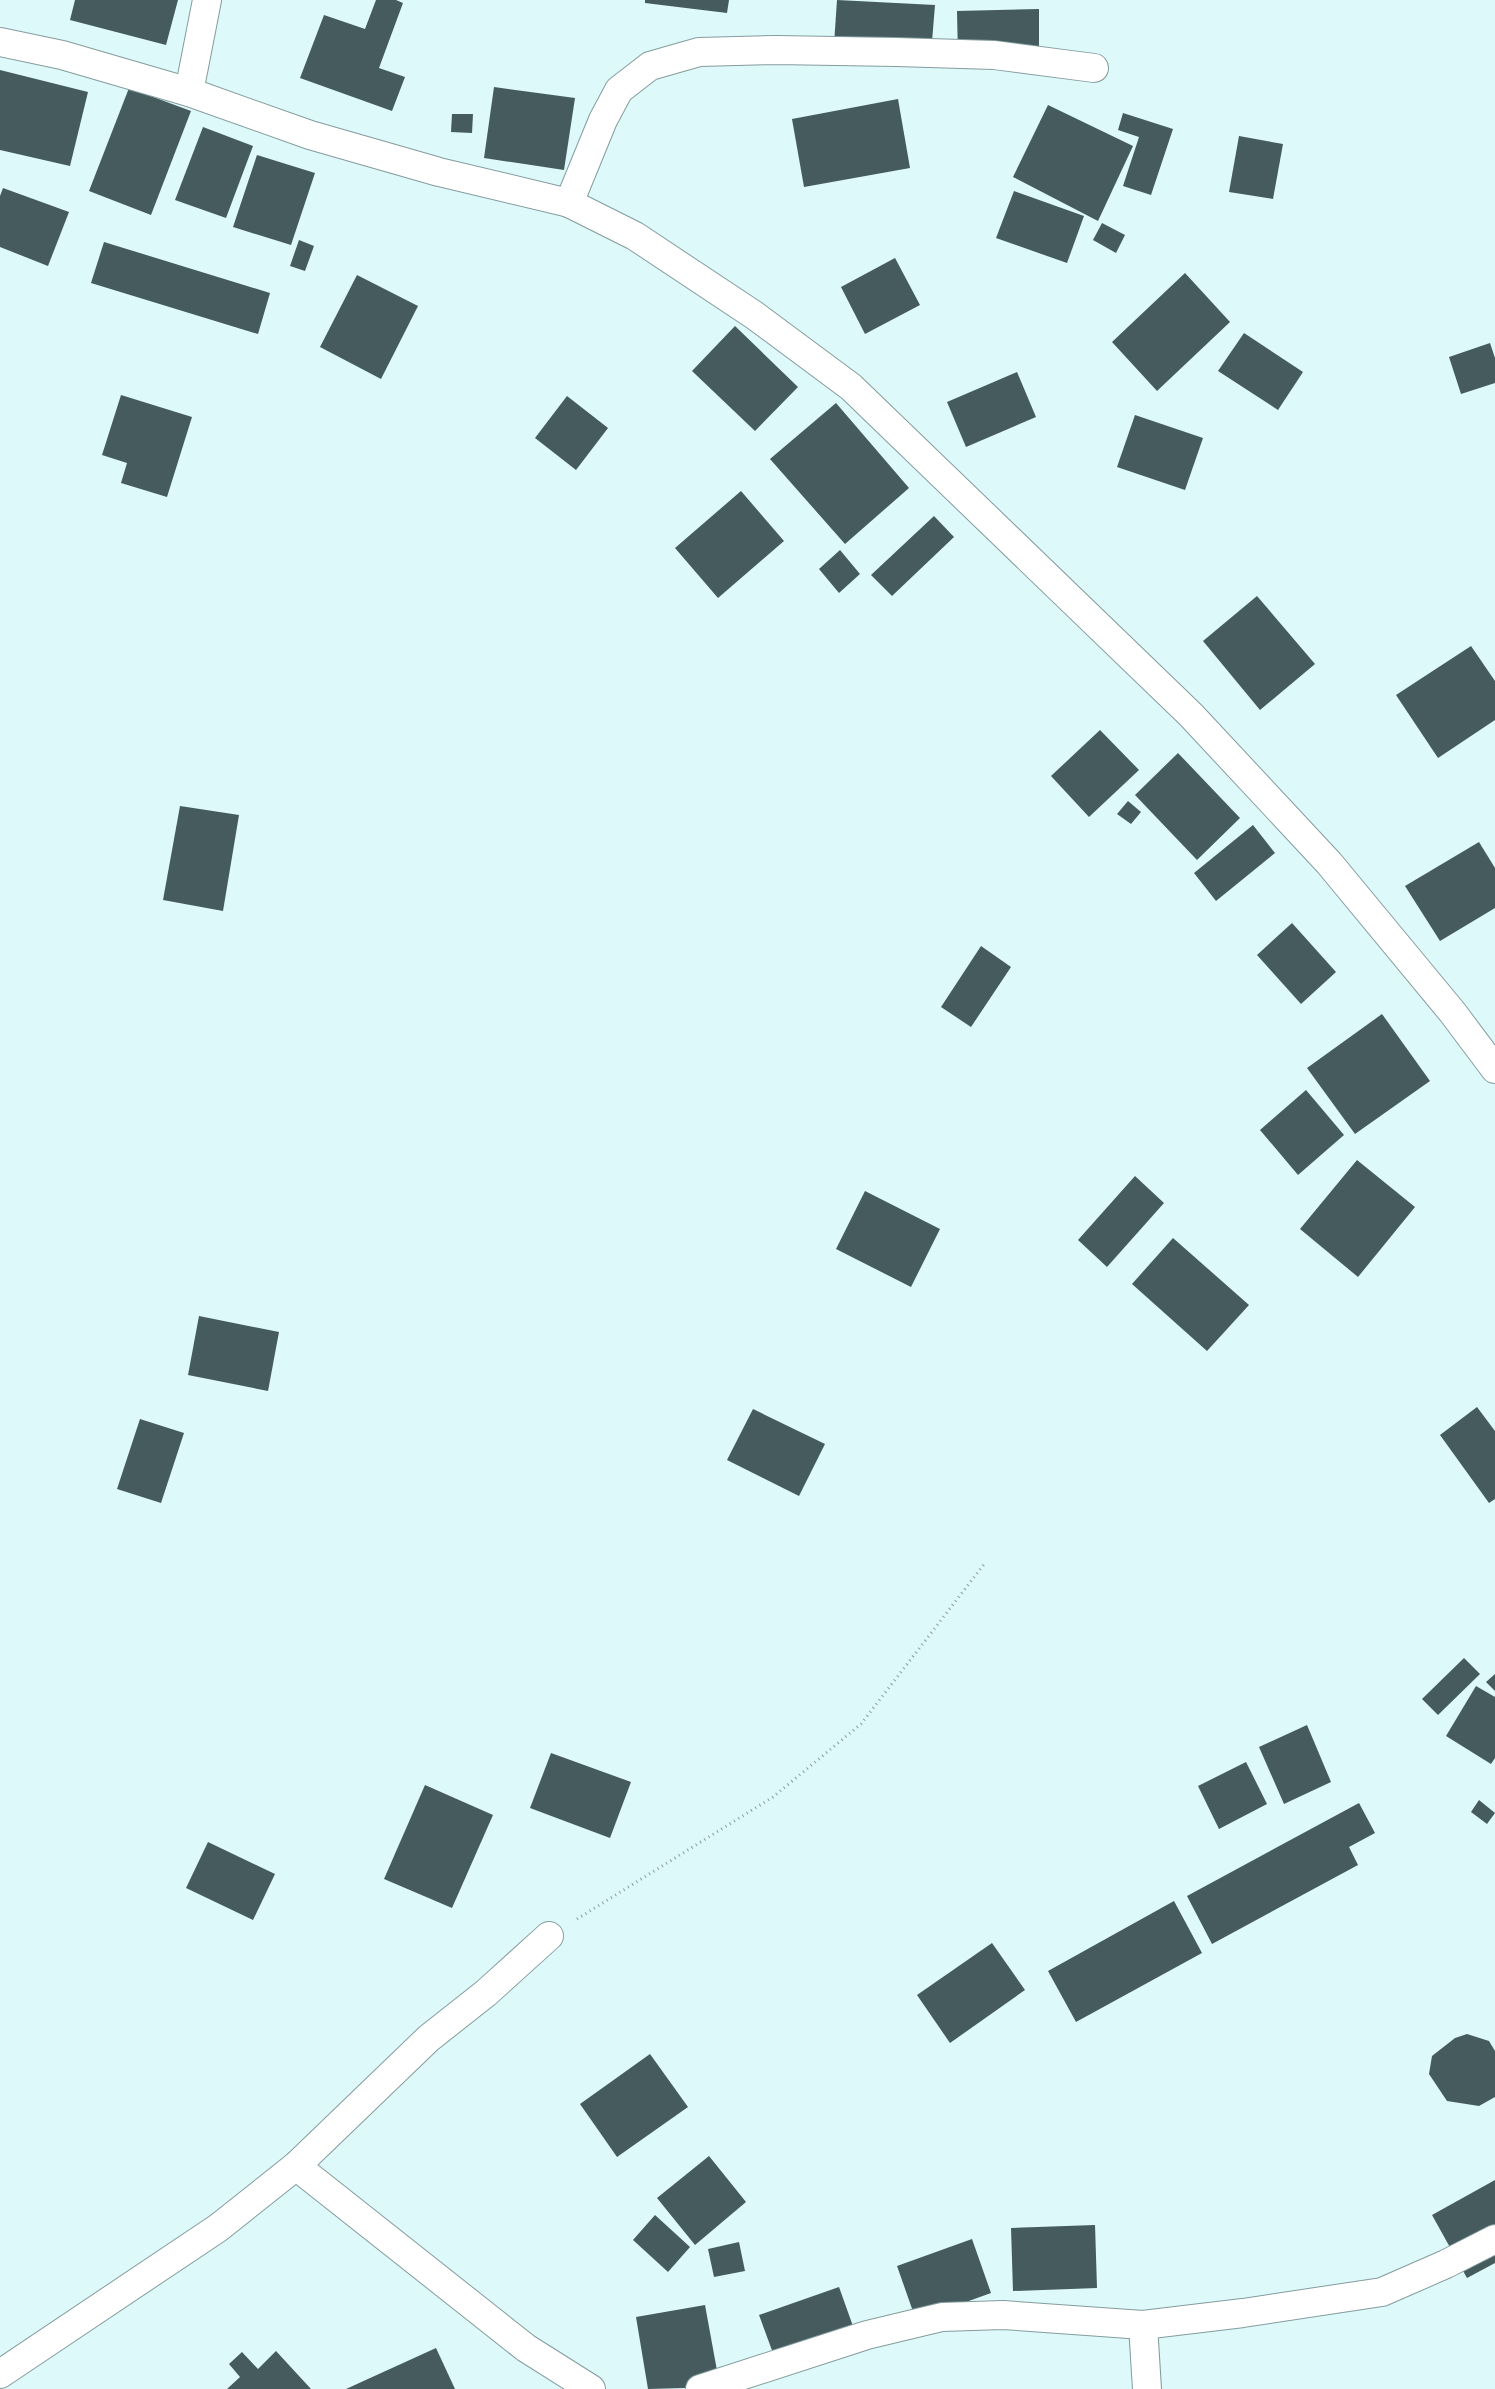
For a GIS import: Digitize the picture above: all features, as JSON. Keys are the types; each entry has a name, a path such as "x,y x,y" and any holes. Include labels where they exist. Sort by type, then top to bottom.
{"street":[{"path":"189,92 207,0"},
{"path":"0,42 62,55 189,92 310,135 439,172 569,203 635,236 754,315 852,387 1191,714 1329,863 1453,1013 1495,1069"},
{"path":"569,203 603,120 619,90 650,66 699,52 776,50 965,54 1094,68"},
{"path":"0,2374 218,2228 296,2166 429,2038 486,1993 549,1936"},
{"path":"296,2166 526,2348 591,2389"},
{"path":"700,2389 867,2335 942,2316 1003,2315 1143,2324 1243,2314 1382,2292 1446,2264 1495,2239"},
{"path":"1143,2324 1147,2389"}],"path":[{"path":"549,1936 773,1797 861,1724 985,1563"}],"building":[{"path":"75,0 178,0 166,45 70,20"},
{"path":"376,0 396,0 403,3 379,68 405,77 392,111 300,78 324,15 365,29"},
{"path":"645,0 729,0 727,13 645,3"},
{"path":"837,0 935,5 930,66 833,59"},
{"path":"1039,9 1039,56 958,58 957,11"},
{"path":"0,70 88,92 70,166 0,150"},
{"path":"494,87 575,98 564,170 484,158"},
{"path":"129,88 191,111 151,215 89,191"},
{"path":"898,99 910,168 804,187 792,119"},
{"path":"1048,105 1133,146 1098,221 1013,177"},
{"path":"1123,113 1173,129 1151,195 1123,186 1139,137 1118,130"},
{"path":"452,114 473,114 472,133 451,132"},
{"path":"203,127 253,146 226,218 175,200"},
{"path":"1239,136 1283,144 1273,199 1229,192"},
{"path":"257,155 315,173 291,245 233,227"},
{"path":"3,188 69,212 48,266 0,247 0,196"},
{"path":"1014,191 1084,216 1067,263 996,238"},
{"path":"1102,223 1125,235 1116,253 1093,240"},
{"path":"299,240 314,246 305,271 290,266"},
{"path":"104,242 270,293 258,334 91,283"},
{"path":"895,258 920,305 865,334 841,287"},
{"path":"1185,273 1230,322 1157,391 1112,342"},
{"path":"357,275 418,306 381,379 320,347"},
{"path":"735,326 798,387 755,431 692,371"},
{"path":"1244,333 1303,372 1278,410 1218,371"},
{"path":"1490,343 1495,358 1495,383 1461,394 1449,357"},
{"path":"1017,372 1036,417 966,447 947,402"},
{"path":"121,395 192,417 167,497 121,483 127,463 102,455"},
{"path":"567,396 608,428 576,470 535,438"},
{"path":"836,403 909,488 845,544 770,459"},
{"path":"1135,415 1203,438 1185,490 1117,467"},
{"path":"741,491 784,541 718,598 675,548"},
{"path":"934,516 954,537 892,596 871,575"},
{"path":"840,550 860,574 839,593 819,569"},
{"path":"1257,596 1315,664 1260,710 1203,641"},
{"path":"1471,646 1495,681 1495,720 1438,758 1396,695"},
{"path":"1100,730 1139,770 1089,817 1051,776"},
{"path":"1178,753 1240,818 1197,860 1135,795"},
{"path":"1128,801 1141,812 1131,824 1117,814"},
{"path":"180,806 239,815 223,911 163,900"},
{"path":"1253,825 1275,853 1216,901 1194,873"},
{"path":"1479,842 1495,868 1495,908 1440,941 1405,886"},
{"path":"1292,923 1336,972 1301,1004 1257,955"},
{"path":"981,946 1011,967 971,1027 941,1007"},
{"path":"1382,1014 1430,1081 1355,1134 1307,1068"},
{"path":"1306,1090 1344,1135 1298,1175 1260,1130"},
{"path":"1357,1160 1415,1207 1358,1277 1300,1229"},
{"path":"1135,1176 1164,1203 1107,1267 1078,1240"},
{"path":"865,1191 940,1229 911,1287 836,1249"},
{"path":"1173,1238 1249,1305 1207,1351 1132,1284"},
{"path":"199,1316 279,1332 268,1391 188,1375"},
{"path":"1477,1407 1495,1431 1495,1499 1489,1503 1440,1435"},
{"path":"753,1409 825,1444 799,1496 727,1460"},
{"path":"140,1419 184,1433 161,1503 117,1489"},
{"path":"1464,1658 1480,1674 1438,1715 1422,1699"},
{"path":"1495,1674 1495,1691 1486,1682"},
{"path":"1476,1686 1495,1697 1495,1758 1491,1764 1446,1736"},
{"path":"1307,1725 1331,1782 1284,1804 1259,1747"},
{"path":"551,1753 631,1782 610,1838 530,1808"},
{"path":"1246,1762 1267,1804 1219,1829 1198,1786"},
{"path":"425,1785 493,1815 452,1908 384,1879"},
{"path":"1479,1800 1495,1813 1487,1824 1471,1812"},
{"path":"1359,1803 1375,1833 1349,1847 1358,1865 1212,1944 1187,1896"},
{"path":"208,1842 275,1874 253,1920 186,1888"},
{"path":"1174,1901 1202,1953 1076,2022 1048,1971"},
{"path":"992,1943 1025,1990 950,2043 917,1995"},
{"path":"1467,2034 1489,2041 1495,2051 1495,2097 1479,2106 1447,2101 1429,2074 1432,2056 1455,2038"},
{"path":"650,2054 688,2107 617,2157 580,2104"},
{"path":"709,2156 746,2202 695,2245 657,2198"},
{"path":"1495,2180 1495,2263 1467,2278 1432,2215"},
{"path":"655,2215 690,2247 668,2272 633,2240"},
{"path":"1095,2225 1097,2288 1013,2291 1011,2228"},
{"path":"972,2239 991,2293 916,2320 897,2266"},
{"path":"739,2242 745,2271 714,2277 708,2249"},
{"path":"839,2287 859,2343 780,2372 759,2315"},
{"path":"705,2305 720,2387 648,2389 636,2317"},
{"path":"436,2348 455,2389 346,2389"},
{"path":"276,2351 311,2389 227,2389 240,2377 229,2364 242,2352 258,2369"}]}
